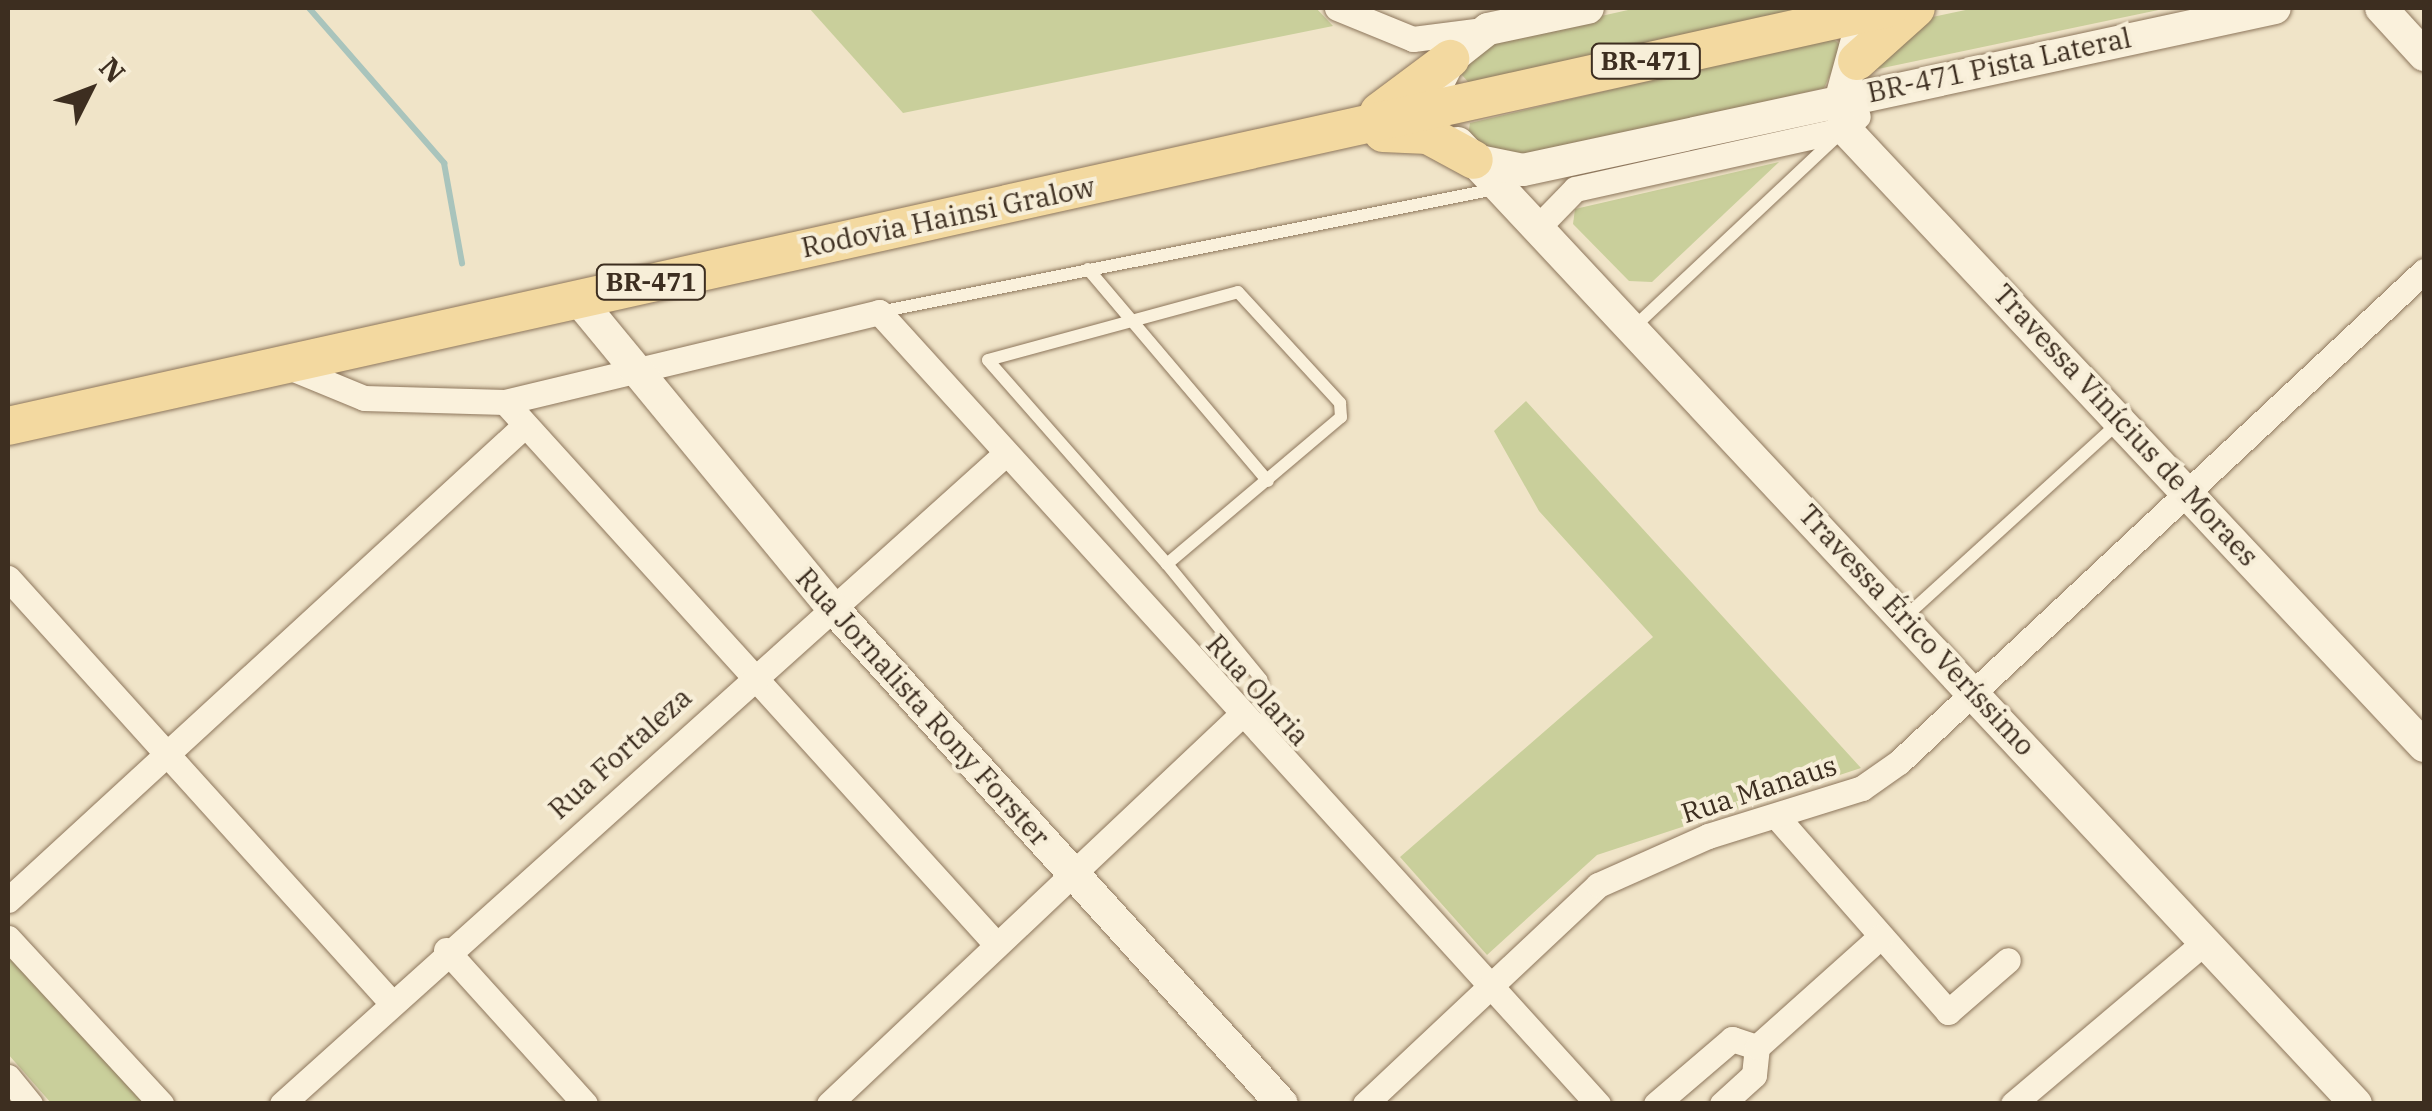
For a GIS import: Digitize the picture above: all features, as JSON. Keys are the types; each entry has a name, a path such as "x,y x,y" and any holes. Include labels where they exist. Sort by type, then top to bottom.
{"main road":[{"path":"1857,61 1916,8"},
{"name":"Rodovia Hainsi Gralow","path":"8,426 279,363 1296,142 1865,10"},
{"path":"1296,142 1390,106 1450,59"},
{"path":"1296,142 1408,131 1474,160"}],"street":[{"path":"1336,8 1413,39 1488,29 1588,8"},
{"name":"BR-471 Pista Lateral","path":"1512,179 1843,113 1886,88 2275,8"},
{"path":"2381,8 2408,32"},
{"path":"1540,224 1576,189 1843,113 1865,10"},
{"path":"1440,109 1450,59 1488,29"},
{"name":"Travessa Érico Veríssimo","path":"1440,109 1474,160 1512,179 1540,224 2356,1104"},
{"name":"Travessa Vinícius de Moraes","path":"1843,113 2424,746"},
{"name":"Rua Manaus","path":"1366,1104 1487,982 1598,885 1776,816 1862,788 1976,692 2184,488 2424,271"},
{"name":"Rua Jornalista Rony Forster","path":"577,298 830,605 1282,1104"},
{"path":"279,363 364,398 505,402 879,312"},
{"name":"Rua Olaria","path":"879,312 1240,716 1598,1104"},
{"path":"505,402 996,944"},
{"path":"8,900 524,426"},
{"name":"Rua Fortaleza","path":"283,1103 390,1000 750,676 1004,455"},
{"path":"8,578 390,1000"},
{"path":"830,1104 1240,716"},
{"path":"1776,816 1948,1012 2008,960"},
{"path":"1722,1104 1754,1075 1757,1047 1880,937"},
{"path":"8,938 161,1104"},
{"path":"2013,1104 2206,941"},
{"path":"446,950 585,1104"},
{"path":"1656,1104 1732,1040 1757,1047"},
{"path":"8,1077 30,1104"}],"lane":[{"path":"1635,326 1843,113"},
{"path":"879,312 1512,179"},
{"path":"1088,269 1268,481"},
{"path":"1167,564 1341,417 1340,404 1238,292 1126,316 988,360 1262,679 1271,750"},
{"path":"1905,617 2122,419"}],"green space":[{"path":"809,8 1316,8 1333,26 903,113"},
{"path":"1637,8 1809,8 1471,85 1461,74 1490,41"},
{"path":"1975,8 2168,8 1873,70 1923,19"},
{"path":"1831,37 1843,47 1824,88 1510,161 1468,135 1470,123"},
{"path":"1779,162 1652,282 1629,281 1573,224 1575,209"},
{"path":"1526,401 1861,768 1597,855 1487,955 1400,857 1653,637 1539,511 1494,431"},
{"path":"8,949 152,1103 51,1103 8,1054"}],"waterway":[{"path":"309,8 444,163 462,263"}]}
